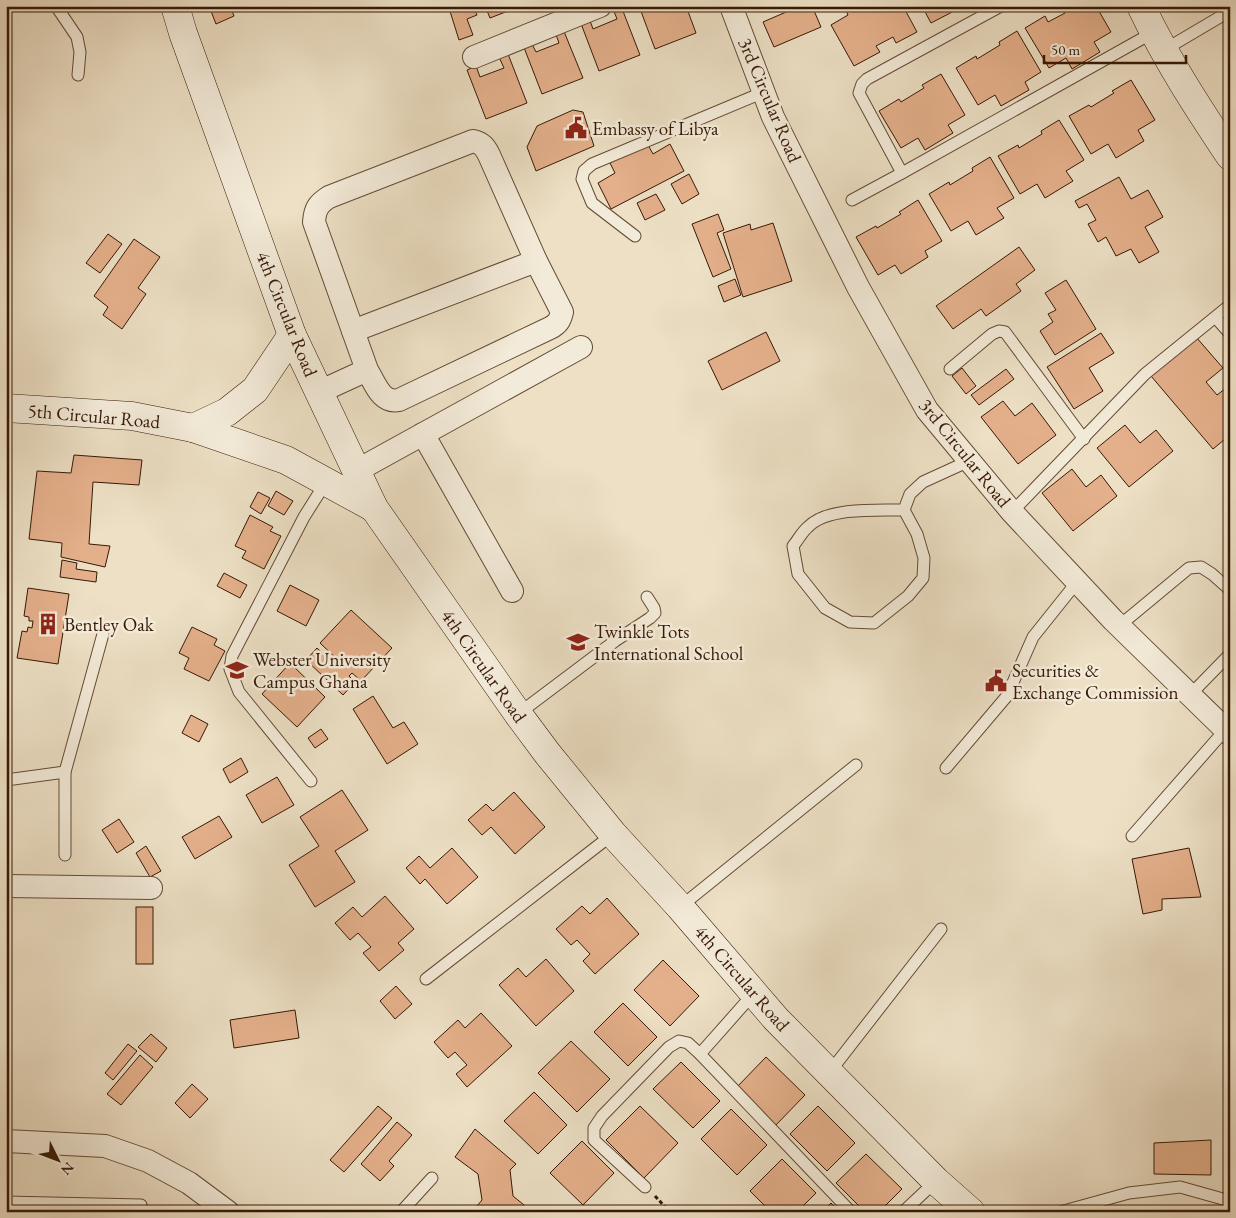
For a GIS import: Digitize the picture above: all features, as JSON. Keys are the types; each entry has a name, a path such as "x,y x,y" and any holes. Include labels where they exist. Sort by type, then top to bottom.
{"street":[{"name":"4th Circular Road","path":"175,6 186,42 292,335 374,508 518,714 613,834 680,907 776,1019 936,1181 971,1212"},
{"path":"474,57 600,6"},
{"name":"3rd Circular Road","path":"731,6 773,117 858,287 927,410 1012,512 1077,582 1119,626 1228,732"},
{"path":"1141,6 1186,88 1230,156"},
{"path":"473,141 480,143 486,148 536,262 562,312 557,324 399,400 392,401 386,399 367,370 353,331 314,222 314,212 319,203 329,197 473,141"},
{"path":"353,331 536,262"},
{"path":"193,428 227,412 255,390 292,335"},
{"path":"356,471 581,347"},
{"path":"319,392 367,370"},
{"name":"5th Circular Road","path":"6,408 132,416 193,428 286,460 374,508"},
{"path":"423,434 512,591"},
{"path":"6,886 151,888"},
{"path":"6,1141 105,1146 148,1160 189,1183 228,1212"}],"lane":[{"path":"56,6 77,37 80,52 78,75"},
{"path":"902,173 859,92 862,84 867,79 1001,6"},
{"path":"852,200 1159,41 1230,11"},
{"path":"635,236 592,203 582,179 584,171 592,164 764,92"},
{"path":"1012,512 1145,374 1230,305"},
{"path":"1216,318 1230,334"},
{"path":"950,369 992,334 999,331 1005,332 1084,439"},
{"path":"904,510 860,510 827,516 808,526 793,546 798,574 825,608 850,622 874,623 908,596 923,578 924,558 917,534 904,510 910,494 923,482 969,460"},
{"path":"311,781 239,692 230,669 232,656 304,518 326,482"},
{"path":"1119,626 1189,568 1201,567 1230,590"},
{"path":"946,768 1007,696 1033,638 1077,582"},
{"path":"518,714 615,641 650,618 655,613 647,597"},
{"path":"65,855 65,772 103,634"},
{"path":"1190,695 1230,654"},
{"path":"1132,836 1228,732"},
{"path":"680,907 856,765"},
{"path":"6,780 65,772"},
{"path":"426,979 613,834"},
{"path":"829,1072 941,929"},
{"path":"700,1054 754,993"},
{"path":"645,1187 594,1140 594,1128 602,1116 669,1047 679,1041 688,1043 700,1054 851,1212"},
{"path":"401,1212 432,1178"},
{"path":"903,1212 936,1181"},
{"path":"1060,1212 1129,1193 1180,1187 1230,1200"},
{"path":"6,1202 141,1206"}],"path":[{"path":"645,1187 670,1212"}],"building":[{"path":"209,6 230,6 234,16 216,24"},
{"path":"473,6 477,15 467,19 473,35 459,40 449,8"},
{"path":"485,6 521,6 490,18"},
{"path":"621,6 640,55 599,71 580,21 589,18 593,29 617,19 613,9"},
{"path":"639,6 686,6 696,33 655,49"},
{"path":"800,6 812,6 821,27 774,47 763,22"},
{"path":"844,6 903,6 917,32 896,43 893,37 876,46 880,52 854,66 831,25 848,15"},
{"path":"922,6 956,6 958,9 931,23"},
{"path":"1062,6 1096,6 1111,32 1094,42 1100,52 1072,69 1066,58 1049,68 1025,28 1045,16 1048,22 1065,13"},
{"path":"563,29 583,78 542,94 523,45 531,42 536,52 559,43 555,32"},
{"path":"1017,31 1041,72 1025,82 1029,90 1001,106 995,95 978,105 956,68 976,56 977,59 1000,45 999,42"},
{"path":"508,54 527,103 486,119 467,70 476,66 480,77 504,68 499,57"},
{"path":"941,74 965,115 948,125 953,133 925,150 918,138 901,148 879,111 899,99 901,102 924,88 922,85"},
{"path":"1131,80 1155,120 1138,130 1144,141 1116,158 1108,144 1091,154 1069,116 1089,105 1091,107 1114,93 1112,91"},
{"path":"573,110 583,112 594,146 536,171 527,147 537,126"},
{"path":"1059,120 1084,160 1066,171 1073,181 1045,198 1037,184 1020,194 998,156 1018,145 1019,148 1042,134 1041,131"},
{"path":"647,143 653,154 670,144 684,171 611,209 598,183 615,173 610,163"},
{"path":"990,157 1014,198 997,208 1004,218 976,235 968,221 951,231 929,194 949,182 950,185 973,171 972,168"},
{"path":"689,174 699,194 682,204 671,184"},
{"path":"1119,177 1131,199 1148,190 1163,217 1145,227 1159,252 1139,263 1131,249 1116,256 1106,237 1098,242 1088,224 1096,220 1087,204 1079,208 1075,201"},
{"path":"656,194 665,210 645,220 637,203"},
{"path":"918,200 942,241 925,251 928,257 901,274 895,265 878,275 856,237 876,226 877,228 901,214 899,212"},
{"path":"718,214 724,230 717,233 731,269 713,277 692,224"},
{"path":"773,223 792,281 743,297 723,233 750,224 751,230"},
{"path":"108,234 122,244 100,273 86,263"},
{"path":"134,239 160,257 138,288 146,294 122,329 103,315 108,307 94,296"},
{"path":"1019,247 1035,270 1016,284 1021,291 986,316 981,309 953,329 936,306"},
{"path":"735,279 741,295 724,302 718,286"},
{"path":"1066,280 1096,329 1055,355 1040,331 1053,322 1048,314 1056,310 1045,293"},
{"path":"766,332 780,361 722,390 708,361"},
{"path":"1101,333 1114,353 1089,368 1103,391 1074,409 1047,367"},
{"path":"1196,337 1223,368 1206,382 1217,395 1230,385 1230,435 1213,449 1151,376"},
{"path":"962,368 976,386 966,394 952,376"},
{"path":"1006,369 1014,379 979,405 971,395"},
{"path":"1003,401 1015,416 1032,403 1056,435 1018,464 981,417"},
{"path":"1125,425 1140,443 1156,430 1173,451 1129,487 1097,448"},
{"path":"74,455 142,460 139,485 93,482 89,544 110,546 105,567 61,557 62,543 29,539 37,471 71,473"},
{"path":"1072,469 1086,487 1101,475 1117,496 1073,531 1042,493"},
{"path":"276,491 293,501 284,515 268,506"},
{"path":"258,492 270,498 261,514 250,507"},
{"path":"250,515 273,527 270,531 281,536 264,569 242,558 246,551 235,546"},
{"path":"62,560 77,563 76,569 97,572 96,582 60,577"},
{"path":"224,573 247,585 240,598 217,586"},
{"path":"290,585 319,600 306,626 277,611"},
{"name":"Bentley Oak","path":"28,588 69,594 58,664 17,658 22,631 27,632 28,627 32,628 33,621 29,621 29,617 24,616"},
{"path":"351,610 392,648 361,681 352,673 349,676 355,682 343,695 306,660 317,648 336,666 340,662 320,643"},
{"path":"192,627 217,639 214,645 225,651 209,681 184,669 189,658 179,653"},
{"path":"290,663 325,697 297,727 262,694"},
{"path":"373,696 393,728 404,722 418,744 387,764 353,709"},
{"path":"191,715 208,724 199,742 182,733"},
{"path":"321,729 328,739 315,748 308,738"},
{"path":"241,758 248,772 230,783 223,769"},
{"path":"277,777 294,805 262,823 246,795"},
{"path":"342,790 368,830 335,851 355,882 315,907 289,865 319,846 300,817"},
{"path":"514,792 545,827 515,854 491,827 482,835 468,820 486,804 493,811"},
{"path":"219,816 232,837 195,859 182,837"},
{"path":"119,819 134,842 117,853 102,830"},
{"path":"146,846 161,871 150,877 136,853"},
{"path":"452,848 478,877 447,904 425,879 420,884 406,868 419,856 430,868"},
{"path":"1189,848 1201,897 1162,899 1162,910 1143,914 1132,859"},
{"path":"385,896 414,929 398,943 404,950 379,971 363,953 371,947 358,933 350,940 335,923 353,907 362,917"},
{"path":"607,898 639,934 595,974 583,961 590,954 577,940 571,945 556,929 582,906 590,914"},
{"path":"136,907 153,907 153,964 136,964"},
{"path":"546,959 574,991 536,1026 499,985 518,968 526,977"},
{"path":"663,960 699,996 670,1026 634,990"},
{"path":"396,986 412,1004 395,1019 380,1001"},
{"path":"623,1003 657,1037 628,1066 594,1032"},
{"path":"295,1010 299,1038 234,1048 230,1020"},
{"path":"481,1013 512,1046 467,1087 456,1074 467,1065 455,1052 448,1058 434,1042 458,1020 465,1028"},
{"path":"151,1034 167,1048 156,1062 138,1047"},
{"path":"571,1041 610,1079 577,1112 538,1073"},
{"path":"128,1044 137,1051 113,1080 105,1073"},
{"path":"140,1055 153,1067 121,1105 107,1094"},
{"path":"766,1057 805,1095 776,1125 737,1087"},
{"path":"681,1062 720,1101 693,1128 653,1089"},
{"path":"192,1084 208,1099 190,1118 175,1103"},
{"path":"534,1092 567,1125 538,1154 504,1121"},
{"path":"378,1106 392,1118 344,1172 330,1160"},
{"path":"640,1106 678,1143 644,1178 606,1140"},
{"path":"818,1106 855,1143 827,1171 790,1134"},
{"path":"731,1109 767,1145 737,1175 701,1139"},
{"path":"397,1122 412,1135 389,1161 394,1166 380,1181 361,1164"},
{"path":"475,1129 516,1164 510,1170 513,1196 524,1205 519,1212 472,1212 482,1200 478,1174 455,1157"},
{"path":"1211,1140 1211,1175 1154,1174 1154,1143"},
{"path":"582,1141 614,1173 583,1205 550,1173"},
{"path":"866,1154 902,1189 879,1212 865,1212 836,1183"},
{"path":"782,1159 816,1193 797,1212 771,1212 750,1191"},
{"path":"831,1203 840,1212 822,1212"}],"place":[{"name":"Embassy of Libya","path":"576,128"},
{"name":"Bentley Oak","path":"48,624"},
{"name":"Twinkle Tots International School","path":"578,642"},
{"name":"Webster University Campus Ghana","path":"237,670"},
{"name":"Securities & Exchange Commission","path":"996,681"}]}
